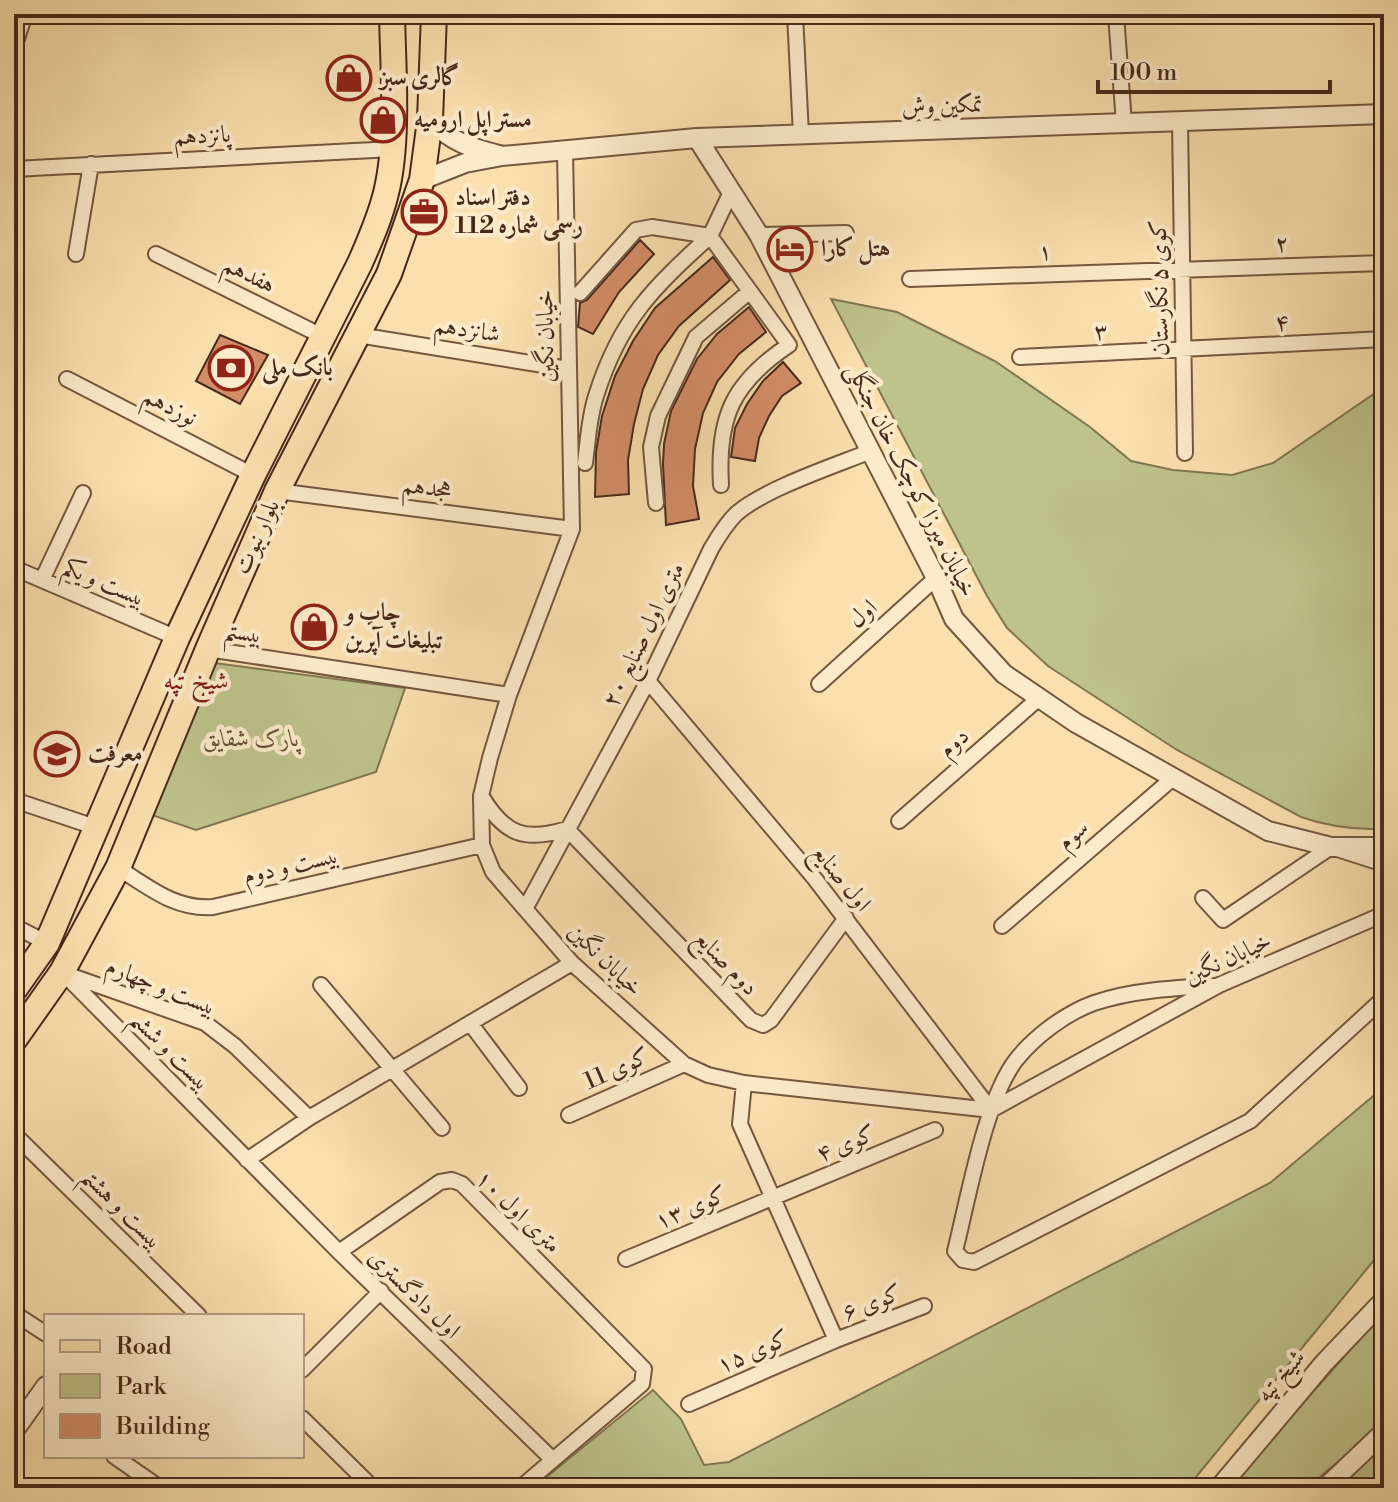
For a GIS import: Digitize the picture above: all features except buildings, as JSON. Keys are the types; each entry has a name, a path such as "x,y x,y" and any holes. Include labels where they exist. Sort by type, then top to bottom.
{"main road":[{"name":"بلوار نبوت","path":"14,1040 62,972 118,868 277,491 389,274 422,180 430,120 434,14"},
{"name":"بلوار نبوت","path":"14,990 47,943 177,638 253,475 375,229 387,192 393,149 393,15"},
{"path":"14,962 47,943"}],"street":[{"path":"14,48 25,14"},
{"path":"795,14 801,135"},
{"path":"1116,14 1124,124"},
{"name":"تمکین وش","path":"502,156 697,138 1384,114"},
{"path":"430,120 461,145 502,156"},
{"name":"کوی ۵ نگارستان","path":"1180,122 1185,453"},
{"name":"خیابان میرزا کوچک خان جنگلی","path":"697,138 759,235 936,578 954,619 1004,674 1076,723 1268,831 1331,847 1384,847"},
{"name":"پانزدهم","path":"14,169 393,149"},
{"name":"خیابان نگین","path":"565,151 572,529 509,695 481,796 482,845 493,872 572,963 684,1064 708,1075 744,1083 991,1110 1219,985 1384,914"},
{"path":"422,180 465,163 502,156"},
{"path":"76,254 91,164"},
{"path":"585,463 595,398 626,327 657,285 710,236 731,192"},
{"path":"580,293 636,230 652,227 710,236 789,345 764,361 738,389 719,450 721,485"},
{"path":"759,235 846,233"},
{"name":"هفدهم","path":"156,254 322,336"},
{"name":"۲","path":"1182,269 1384,263"},
{"name":"۱","path":"910,279 1182,269"},
{"path":"656,503 651,447 658,416 696,337 750,291"},
{"name":"شانزدهم","path":"358,335 568,369"},
{"name":"۴","path":"1183,351 1384,339"},
{"name":"۳","path":"1020,357 1183,351"},
{"name":"نوزدهم","path":"67,379 253,475"},
{"name":"۲۰ متری اول صنایع","path":"525,909 648,681 711,549 736,515 758,500 871,451"},
{"name":"هجدهم","path":"277,491 572,529"},
{"path":"42,580 83,493"},
{"name":"بیست و یکم","path":"14,568 177,638"},
{"name":"اول","path":"819,684 936,578"},
{"name":"بیستم","path":"208,649 509,695"},
{"name":"اول صنایع","path":"648,681 846,918 991,1110"},
{"name":"دوم","path":"899,821 1039,698"},
{"name":"سوم","path":"1002,926 1173,778"},
{"path":"481,796 495,818 516,832 542,837 567,829"},
{"path":"14,800 98,828"},
{"name":"دوم صنایع","path":"567,829 751,1020 763,1025 771,1020 846,918"},
{"name":"بیست و دوم","path":"118,868 173,902 194,908 213,907 482,845"},
{"path":"1203,898 1223,920 1331,847 1384,864"},
{"path":"14,926 47,943"},
{"path":"247,1160 309,1118 572,963"},
{"name":"بیست و چهارم","path":"62,972 205,1023 235,1046 309,1118"},
{"name":"بیست و ششم","path":"62,972 247,1160"},
{"path":"321,985 442,1128"},
{"path":"1219,985 1164,989 1094,1004 1067,1017 1037,1038 1015,1061 991,1110 955,1251 963,1260 974,1262 1250,1121 1384,998"},
{"path":"470,1023 519,1088"},
{"name":"کوی 11","path":"569,1115 684,1064"},
{"path":"744,1083 740,1124 836,1340"},
{"name":"کوی ۴","path":"773,1197 935,1130"},
{"name":"بیست و هشتم","path":"14,1134 197,1314"},
{"name":"اول دادگستری","path":"247,1160 552,1459"},
{"name":"۱۰ متری اول","path":"339,1252 440,1182 452,1180 462,1184 644,1369 642,1384 552,1459"},
{"name":"کوی ۱۳","path":"626,1259 773,1197"},
{"path":"304,1368 381,1291"},
{"name":"شیخ تپه","path":"1219,1488 1324,1363 1384,1300"},
{"name":"کوی ۶","path":"836,1340 924,1306"},
{"path":"14,1313 44,1333"},
{"name":"کوی ۱۵","path":"689,1404 836,1340"},
{"path":"14,1431 42,1398"},
{"path":"304,1420 373,1488"},
{"path":"1325,1488 1384,1432"},
{"path":"117,1458 160,1488"},
{"path":"520,1488 552,1459"},
{"path":"14,1483 22,1488"}],"green space":[{"path":"831,299 897,312 995,361 1090,427 1131,461 1173,470 1232,475 1273,463 1384,387 1384,829 1342,827 1301,817 1177,750 1048,666 1007,628 987,596"},
{"name":"پارک شقایق","path":"207,662 405,688 376,772 196,830 143,812"},
{"path":"1384,1087 1384,1248 1187,1488 533,1488 653,1390 681,1419 704,1465 729,1462 1270,1183"},
{"path":"1384,1312 1384,1424 1322,1475 1311,1488 1232,1488 1263,1448"},
{"path":"1384,1446 1384,1488 1336,1488"}],"place":[{"name":"گالری سبز","path":"349,78"},
{"name":"مستر اپل ارومیه","path":"383,120"},
{"name":"دفتر اسناد رسمی شماره 112","path":"424,212"},
{"name":"هتل کارا","path":"790,249"},
{"name":"بانک ملی","path":"231,368"},
{"name":"چاپ و تبلیغات آپرین","path":"314,627"},
{"name":"معرفت","path":"57,754"}],"district":[{"name":"شیخ تپه","path":"196,681"}]}
